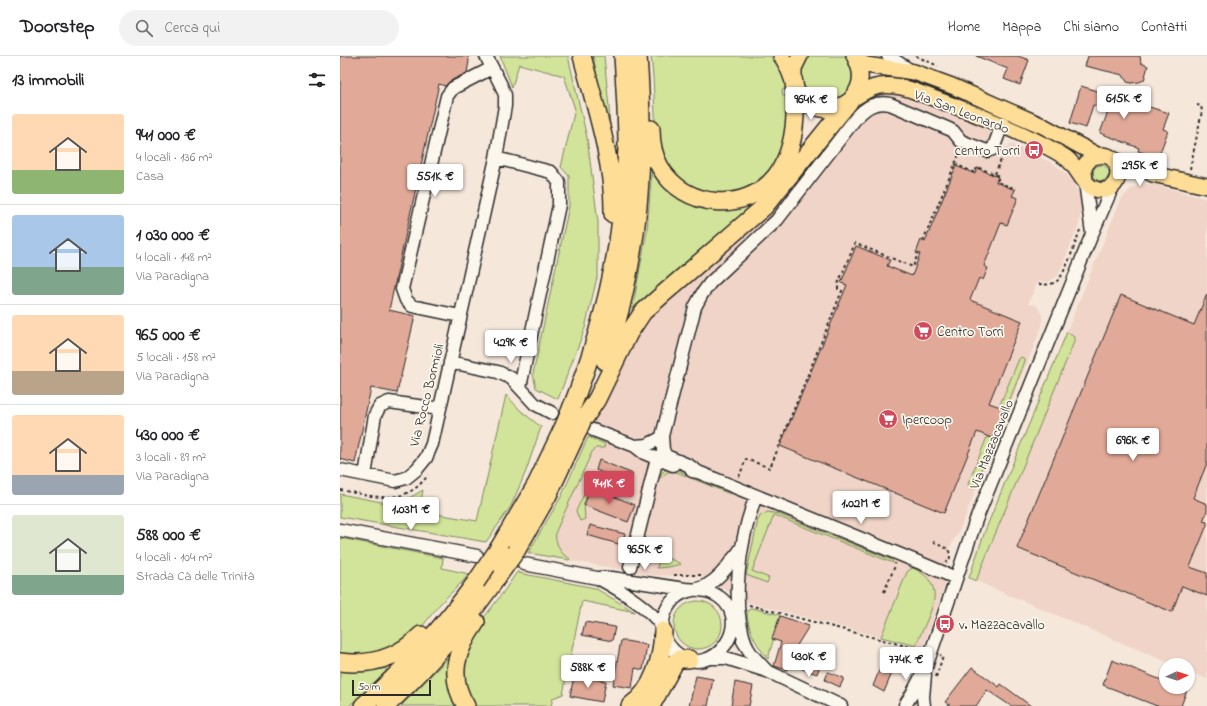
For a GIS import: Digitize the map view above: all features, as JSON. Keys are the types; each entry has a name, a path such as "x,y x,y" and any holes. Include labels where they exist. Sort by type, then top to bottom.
{"highway":[{"path":"582,56 605,146 612,189 612,233 608,295"},
{"path":"466,706 456,683 455,670 459,651 513,559 553,485 575,423 592,352 608,295 619,237 625,181 627,124 623,56"},
{"path":"386,706 448,641 513,559 520,514 537,483 575,423 602,371 628,281 640,194 641,108 638,56"},
{"path":"646,56 651,135 653,149 657,160 664,173 676,185 695,196 710,200 729,202 744,199 764,188 777,175 786,158 792,139 794,82"},
{"path":"575,423 599,394 629,333 643,312 766,206 849,102"},
{"path":"340,662 357,663 373,661 401,651 415,641 476,582 513,559"},
{"path":"363,706 418,652 448,618 476,582"},
{"path":"648,703 656,672 663,631"},
{"path":"630,706 648,703 675,662 680,659 689,659"}],"main road":[{"name":"Via San Leonardo","path":"781,56 787,65 795,88 803,100 814,108 821,110 833,109 844,105 875,87 885,85 895,86 954,106 1002,125 1036,141 1065,157 1076,168 1085,182 1095,189 1101,190 1115,183 1126,175 1137,173 1153,174 1207,186"},
{"path":"794,82 794,68 800,56"},
{"name":"Via San Leonardo","path":"849,102 857,92 860,81 860,69 854,57"},
{"name":"Via San Leonardo","path":"854,57 866,65 914,72 971,94 1035,122 1097,155 1103,155 1120,163 1162,176"},
{"path":"1085,182 1085,165 1088,160 1097,155"},
{"path":"1113,159 1119,169 1115,183"}],"street":[{"name":"Via Rocco Bormioli","path":"340,470 395,481 406,478 417,469 426,458 432,444 496,158 506,106 504,95 486,56"},
{"path":"888,56 914,72"},
{"path":"460,316 412,306 406,300 402,289 447,96 453,88 492,68"},
{"path":"630,567 661,437 694,311 699,298 713,280 777,220 863,110 869,105 882,103 890,104 951,130 964,142 986,151 990,151 994,147 1002,125"},
{"path":"496,158 551,172 559,182 559,205 520,387"},
{"name":"Via Mazzacavallo","path":"1085,182 1092,234"},
{"name":"Via Mazzacavallo","path":"908,706 912,694 926,667 981,506 1092,234 1115,183"},
{"path":"450,362 498,372 511,378 535,404 575,423 635,446 644,453 686,470 698,472"},
{"path":"365,475 375,414 380,406 389,402 440,409"},
{"path":"635,446 647,446 661,437"},
{"path":"661,437 665,454 688,465 698,472 956,578"},
{"path":"747,647 741,625 738,600 741,548 756,496"},
{"path":"340,530 477,556"},
{"path":"663,631 663,620 669,604 683,593 705,587 721,576 741,548"},
{"path":"513,559 595,577 706,591 716,595 725,603 747,647 761,667 841,706"},
{"path":"595,577 620,591 646,609 658,620 667,642 674,651 683,658 726,658 767,671"},
{"path":"706,659 717,655 728,642 732,631 731,613"},
{"name":"Via Mazzacavallo","path":"924,706 923,692 926,667"}],"path":[{"path":"1190,170 1202,111 1200,106 1197,105"},
{"path":"923,241 964,142"},
{"path":"995,174 1003,153"},
{"path":"954,164 975,172 977,167 995,174 999,176 997,182 1016,189"},
{"path":"1039,284 1047,285 1053,283 1061,276 1082,224"},
{"path":"737,482 746,459 770,468 842,291 838,289 838,284 855,244 913,267 918,254"},
{"path":"884,592 895,566 893,559"}],"shaded area":[{"path":"880,92 900,93 917,101 984,125 991,132 990,140 1008,148 1010,143 1052,163 1073,181 1079,194 1082,208 1078,227 1058,276 1048,282 1038,281 1028,304 1036,305 1042,315 1042,326 961,527 949,549 951,558 947,564 945,584 923,648 746,602 703,577 652,575 528,553 554,511 569,482 627,349 639,327 851,107"},
{"path":"1145,184 1156,185 1207,199 1207,679 1195,674 1195,658 1159,659 969,578 985,531 1119,204 1123,197 1131,189"}],"green space":[{"path":"500,56 568,56 587,138 598,222 598,273 585,328 558,399 536,388 533,374 569,206 569,176 561,167 575,109 564,76 519,64 512,87"},
{"path":"593,56 604,56 611,144"},
{"path":"651,56 770,56 773,59 781,71 784,80 786,89 782,90 783,96 787,96 789,108 781,158 755,187 719,195 691,187 667,167 656,133"},
{"path":"810,56 845,56 853,72 853,84 847,95 841,99 824,103 816,101 806,92 801,81 801,71 803,64"},
{"path":"1101,165 1108,170 1109,173 1104,180 1101,181 1094,176 1093,173 1098,166"},
{"path":"652,168 682,195 768,192 631,316 647,231"},
{"path":"1067,332 1074,337 1074,342 976,581 969,578 985,531"},
{"path":"1021,357 1025,359 1025,361 1006,409 999,407 1019,359"},
{"path":"506,395 521,411 541,427 526,471 511,506 486,542 340,517 340,494 397,505 423,490 419,511 477,521"},
{"path":"588,437 605,444 604,448 596,448 592,452 556,531 556,541 560,551 570,559 528,553 561,497"},
{"path":"987,437 994,439 974,486 973,488 970,488 968,484"},
{"path":"665,470 677,470 731,492 730,494 674,471 668,472 660,478 658,477"},
{"path":"589,484 592,485 584,504 585,519 580,521 576,511"},
{"path":"768,512 778,514 892,560 893,563 774,515 752,571 769,578 767,583 746,575 758,520 761,515"},
{"path":"340,538 443,558 442,568 469,574 439,605 418,632 389,652 340,657"},
{"path":"640,546 642,547 641,551 663,559 664,556 681,564 657,568 659,561 640,555 638,562 636,562"},
{"path":"912,568 921,572 929,579 934,594 931,610 916,646 881,637 907,572"},
{"path":"517,572 595,588 635,612 582,601 563,694 553,698 551,706 471,706 460,667 482,620"},
{"path":"698,601 707,603 715,608 720,616 722,625 720,634 715,642 707,647 698,649 689,647 681,642 676,634 674,625 676,616 681,608 689,603"},
{"path":"752,608 780,615 768,659 760,649 751,631 747,618 747,611"},
{"path":"451,655 461,706 401,706"},
{"path":"386,666 386,672 349,706 340,706 340,668"}],"building":[{"path":"340,56 468,56 469,61 467,73 450,81 445,86 439,84 389,310 415,316 397,393 371,388 355,463 340,459"},
{"path":"976,56 1018,56 1029,60 1020,85 1004,79 1008,69"},
{"path":"1088,56 1140,56 1141,63 1148,66 1144,80 1131,83 1127,82 1123,75 1085,66"},
{"path":"1081,86 1169,113 1163,129 1168,131 1158,158 1138,151 1139,148 1100,133 1109,109 1093,105 1086,128 1070,123"},
{"name":"Centro Torri","path":"956,166 975,174 977,168 998,177 996,182 1015,190 1012,196 1018,198 1007,225 1001,223 984,266 988,268 983,280 979,278 970,300 1022,321 989,403 1006,409 994,439 977,432 944,513 780,446 847,285 841,283 856,246 890,260 887,266 912,276 920,254 916,253 921,240 925,242"},
{"path":"1207,294 1207,463 1193,498 1207,504 1207,511 1203,521 1207,522 1207,525 1190,567 1207,573 1207,596 1182,586 1172,612 1017,548 1121,295 1194,325"},
{"path":"599,460 633,474 629,484 596,470"},
{"path":"591,487 635,505 628,522 584,505"},
{"path":"590,525 625,534 622,545 587,535"},
{"path":"780,616 809,626 796,647 823,657 817,674 789,664 787,670 774,666 781,642 772,639"},
{"path":"585,622 615,627 612,641 582,635"},
{"path":"621,640 647,645 643,670 635,668 632,688 613,685"},
{"path":"887,651 899,656 884,692 873,686"},
{"path":"1112,660 1159,679 1159,694 1186,694 1181,706 1157,706 1103,685"},
{"path":"972,667 999,687 1001,684 1031,706 1011,706 987,690 976,706 951,706 945,702"},
{"path":"828,672 844,678 840,687 825,680"},
{"path":"574,676 606,681 602,702 570,696"},
{"path":"696,676 713,679 708,706 689,706"},
{"path":"735,682 753,686 749,706 731,706"}],"place":[{"name":"centro Torri","path":"1034,150"},
{"name":"Centro Torri","path":"923,331"},
{"name":"Ipercoop","path":"888,419"},
{"name":"v. Mazzacavallo","path":"945,624"}]}
